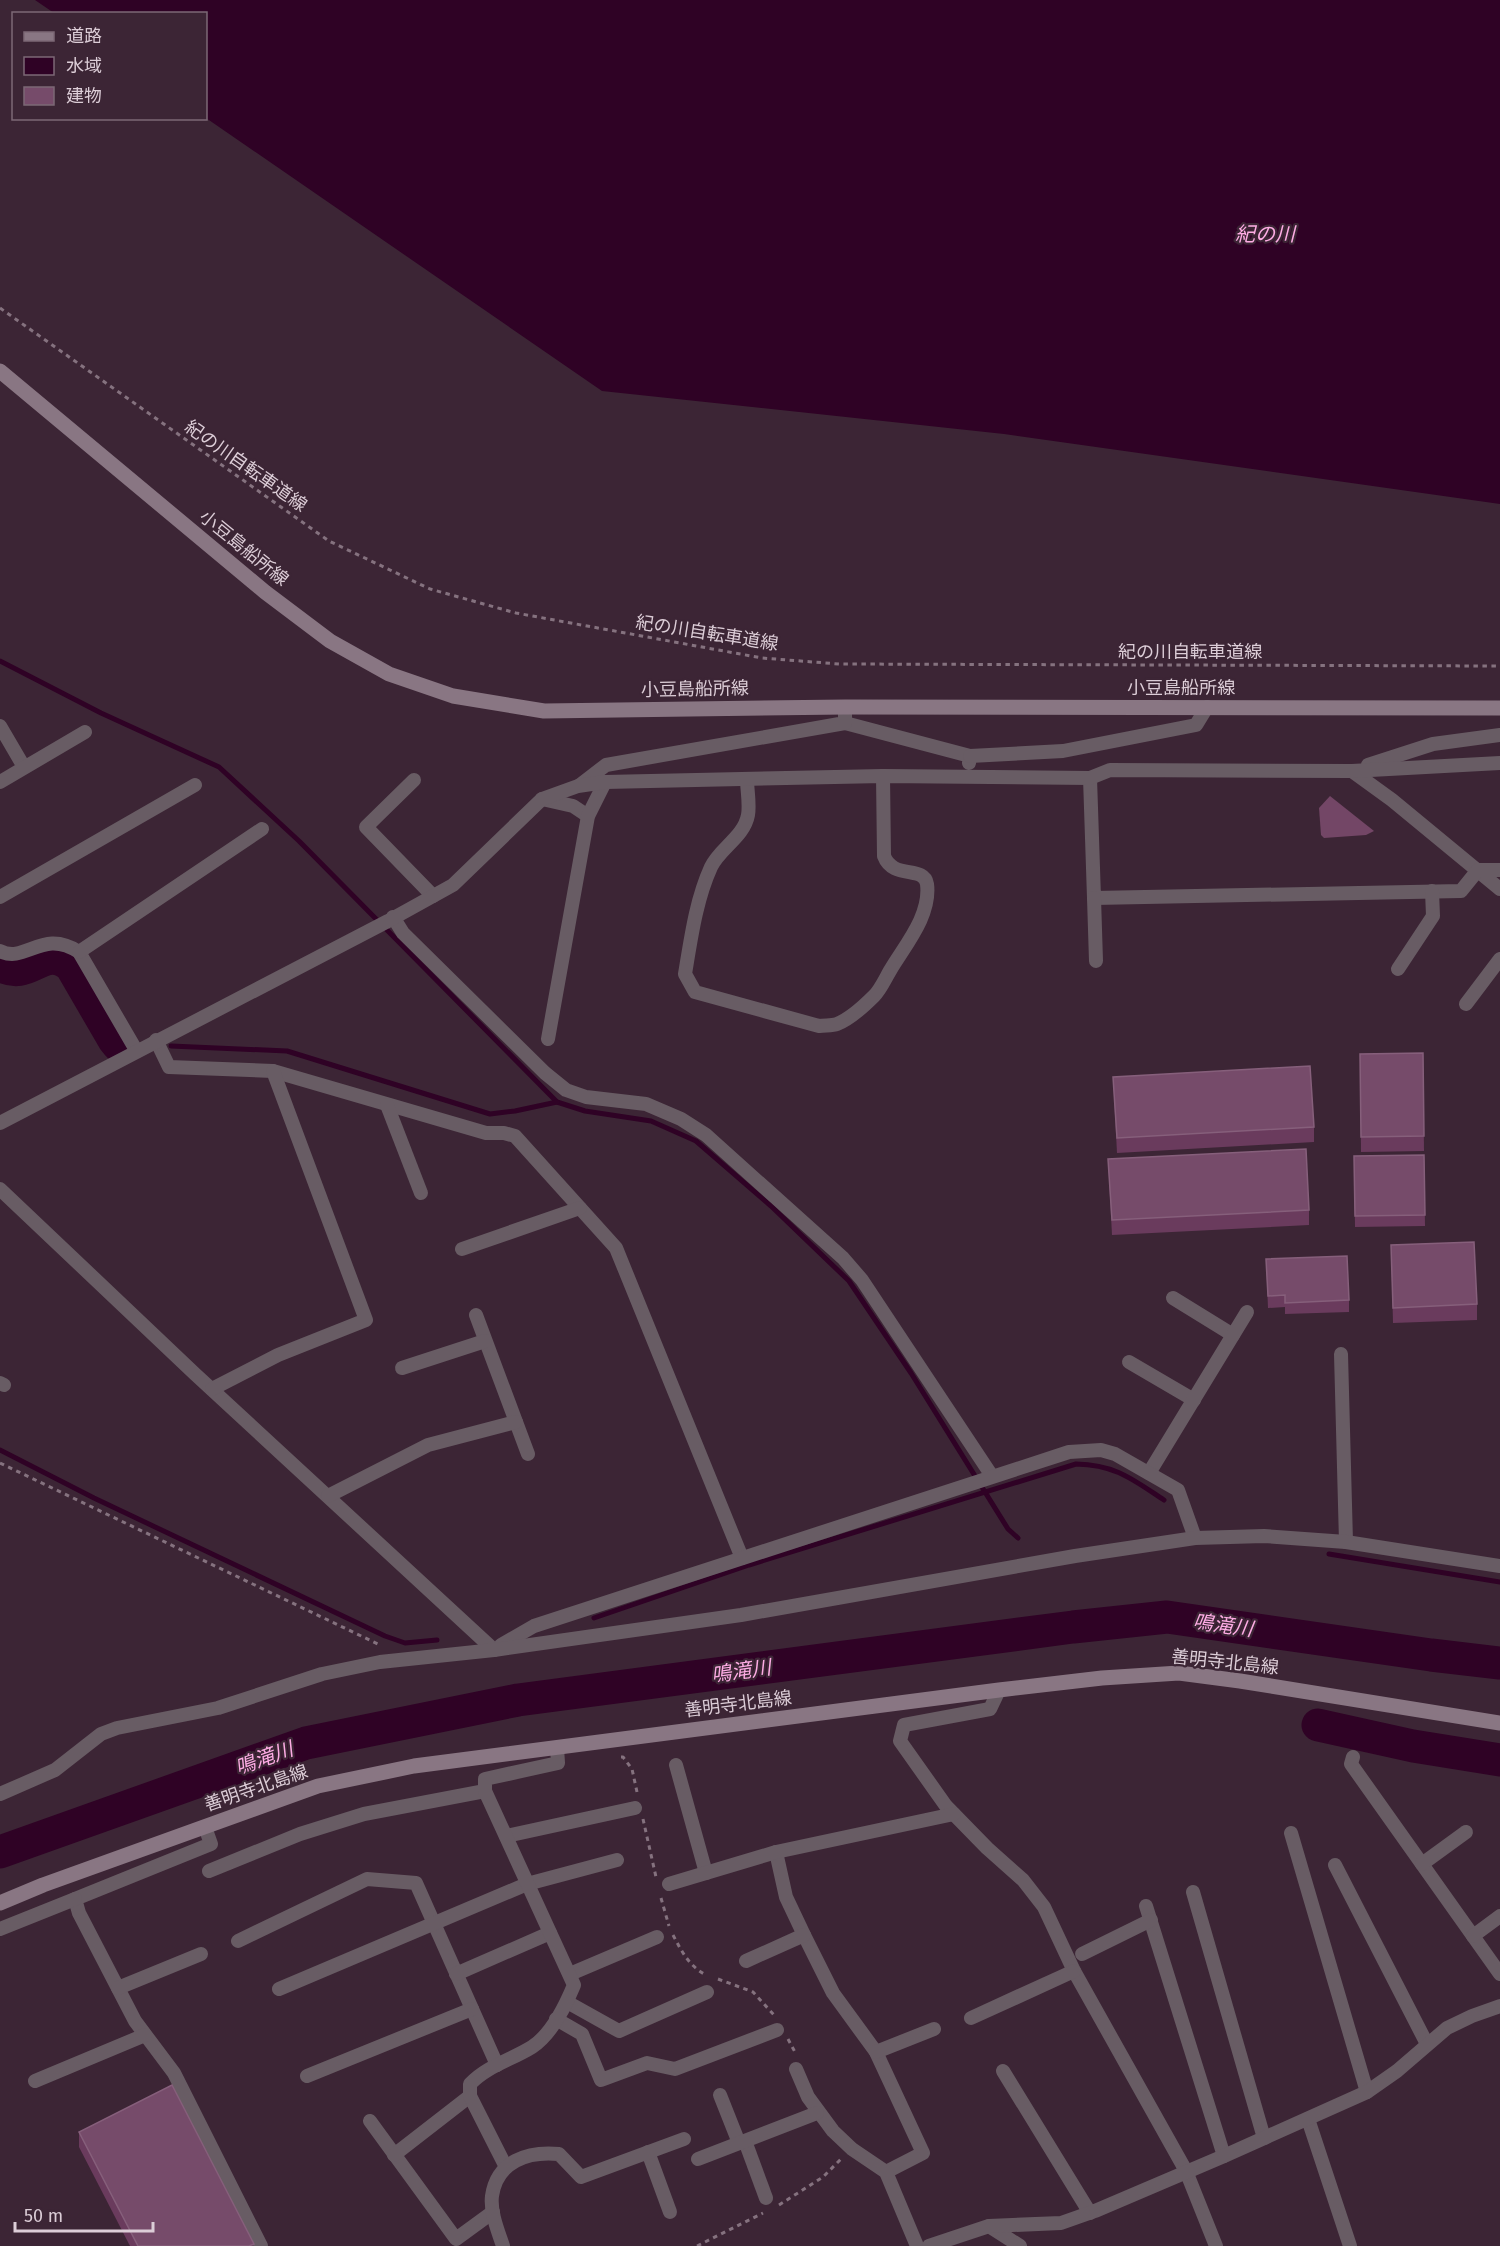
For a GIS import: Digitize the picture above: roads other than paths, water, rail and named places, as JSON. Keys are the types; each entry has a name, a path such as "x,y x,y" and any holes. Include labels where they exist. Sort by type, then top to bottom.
{"main road":[{"name":"小豆島船所線","path":"0,371 265,592 330,641 389,674 453,696 544,711 845,715 1207,708 1500,708"},
{"name":"善明寺北島線","path":"0,1903 43,1885 318,1786 414,1766 999,1690 1102,1678 1179,1673 1500,1723"}],"street":[{"path":"578,786 606,765 845,715 970,756 1063,751 1196,725 1207,708"},
{"path":"0,726 24,767"},
{"path":"0,782 86,732"},
{"path":"1352,771 1433,744 1500,735"},
{"path":"969,775 970,756"},
{"path":"0,1123 453,885 542,799 578,786 605,782 883,776 969,775 1090,778 1110,770 1352,771 1500,763"},
{"path":"1352,771 1392,800 1500,889"},
{"path":"747,779 748,815 743,829 719,853 711,868 695,916 685,974 695,992 819,1026 836,1025 876,994 919,923 926,903 927,884 924,878 892,868 887,864 884,856 883,776"},
{"path":"1090,778 1096,961"},
{"path":"414,780 366,827 433,896"},
{"path":"548,1039 588,816 605,782"},
{"path":"0,897 195,785"},
{"path":"542,799 573,806 588,816"},
{"path":"79,952 262,829"},
{"path":"1478,870 1500,870"},
{"path":"1094,898 1461,891 1478,870"},
{"path":"1398,969 1433,916 1432,891"},
{"path":"390,919 545,1073 566,1090 586,1097 646,1104 681,1119 706,1135 843,1258 862,1280 984,1479"},
{"path":"0,951 11,954 46,943 58,943 68,945 79,952 136,1050"},
{"path":"1466,1005 1500,959"},
{"path":"156,1040 169,1067 273,1071 486,1133 504,1133 514,1136 616,1248 742,1558"},
{"path":"212,1389 278,1355 366,1320 273,1071"},
{"path":"387,1105 421,1193"},
{"path":"0,1189 494,1650"},
{"path":"462,1249 580,1208"},
{"path":"1173,1298 1233,1335"},
{"path":"1149,1473 1247,1312"},
{"path":"476,1315 528,1454"},
{"path":"402,1368 485,1341"},
{"path":"1341,1354 1346,1542"},
{"path":"1129,1362 1194,1400"},
{"path":"328,1496 428,1445 516,1422"},
{"path":"494,1650 534,1626 1069,1452 1101,1450 1115,1454 1178,1490 1195,1538"},
{"path":"0,1794 55,1770 101,1734 117,1728 218,1708 322,1674 401,1660 494,1650 741,1615 1075,1556 1195,1538 1264,1536 1346,1542 1500,1566"},
{"path":"999,1690 990,1709 904,1725 900,1741 946,1806 987,1848 1023,1880 1044,1907 1074,1971 1186,2171 1216,2246"},
{"path":"506,2167 470,2096 470,2084 480,2074 533,2047 547,2034 567,2002 574,1985 485,1791 485,1779 558,1763 557,1748"},
{"path":"1353,1757 1352,1764 1500,1974"},
{"path":"676,1765 706,1873"},
{"path":"209,1871 300,1834 364,1814 485,1791"},
{"path":"506,1836 638,1812"},
{"path":"662,1886 776,1852 954,1814"},
{"path":"0,1929 211,1844 205,1827"},
{"path":"1422,1864 1466,1832"},
{"path":"1291,1833 1367,2092"},
{"path":"776,1852 786,1897 804,1935 833,1993 876,2052 923,2153 886,2172"},
{"path":"279,1989 527,1884 617,1860"},
{"path":"1335,1865 1427,2044"},
{"path":"238,1941 367,1879 416,1883 497,2065"},
{"path":"1193,1892 1264,2138"},
{"path":"75,1899 79,1914 135,2021 174,2073 261,2246"},
{"path":"1146,1906 1224,2156"},
{"path":"1473,1936 1500,1917"},
{"path":"1082,1954 1151,1920"},
{"path":"456,1974 550,1933"},
{"path":"746,1961 804,1935"},
{"path":"570,1974 657,1936"},
{"path":"118,1988 201,1954"},
{"path":"971,2018 1074,1971"},
{"path":"567,2002 619,2031 707,1992"},
{"path":"929,2246 989,2226 1061,2223 1090,2213 1367,2092 1397,2071 1447,2028 1500,2006"},
{"path":"308,2076 472,2009"},
{"path":"556,2019 582,2034 601,2080 647,2063 675,2068 780,2028"},
{"path":"876,2052 934,2029"},
{"path":"35,2081 145,2034"},
{"path":"796,2069 817,2113 852,2149 886,2172 916,2246"},
{"path":"1003,2071 1090,2213"},
{"path":"720,2095 766,2198"},
{"path":"394,2155 470,2096"},
{"path":"698,2159 817,2113"},
{"path":"1308,2119 1350,2246"},
{"path":"370,2121 456,2239 493,2212"},
{"path":"503,2246 491,2197 496,2182 506,2167 529,2154 559,2154 581,2177 684,2139"},
{"path":"648,2152 670,2212"},
{"path":"989,2226 1020,2246"}],"water":[{"name":"紀の川","path":"35,0 1500,0 1500,504 1004,434 602,391 207,119 207,12 53,12"}],"waterway":[{"path":"0,661 101,713 219,767 299,841 557,1102 585,1111 651,1121 696,1141 771,1206 849,1281 911,1373 1008,1529 1018,1538"},
{"path":"0,965 20,969 52,958 71,966 118,1045"},
{"path":"171,1046 287,1051 490,1114 557,1102"},
{"path":"0,1450 94,1498 385,1636 405,1643 437,1640"},
{"path":"594,1618 749,1565 1076,1464 1102,1467 1123,1474 1164,1500"},
{"path":"1329,1554 1500,1582"},
{"name":"鳴滝川","path":"0,1852 306,1743 518,1700 1073,1627 1167,1617 1500,1663"},
{"path":"1318,1725 1413,1746 1500,1760"}]}
